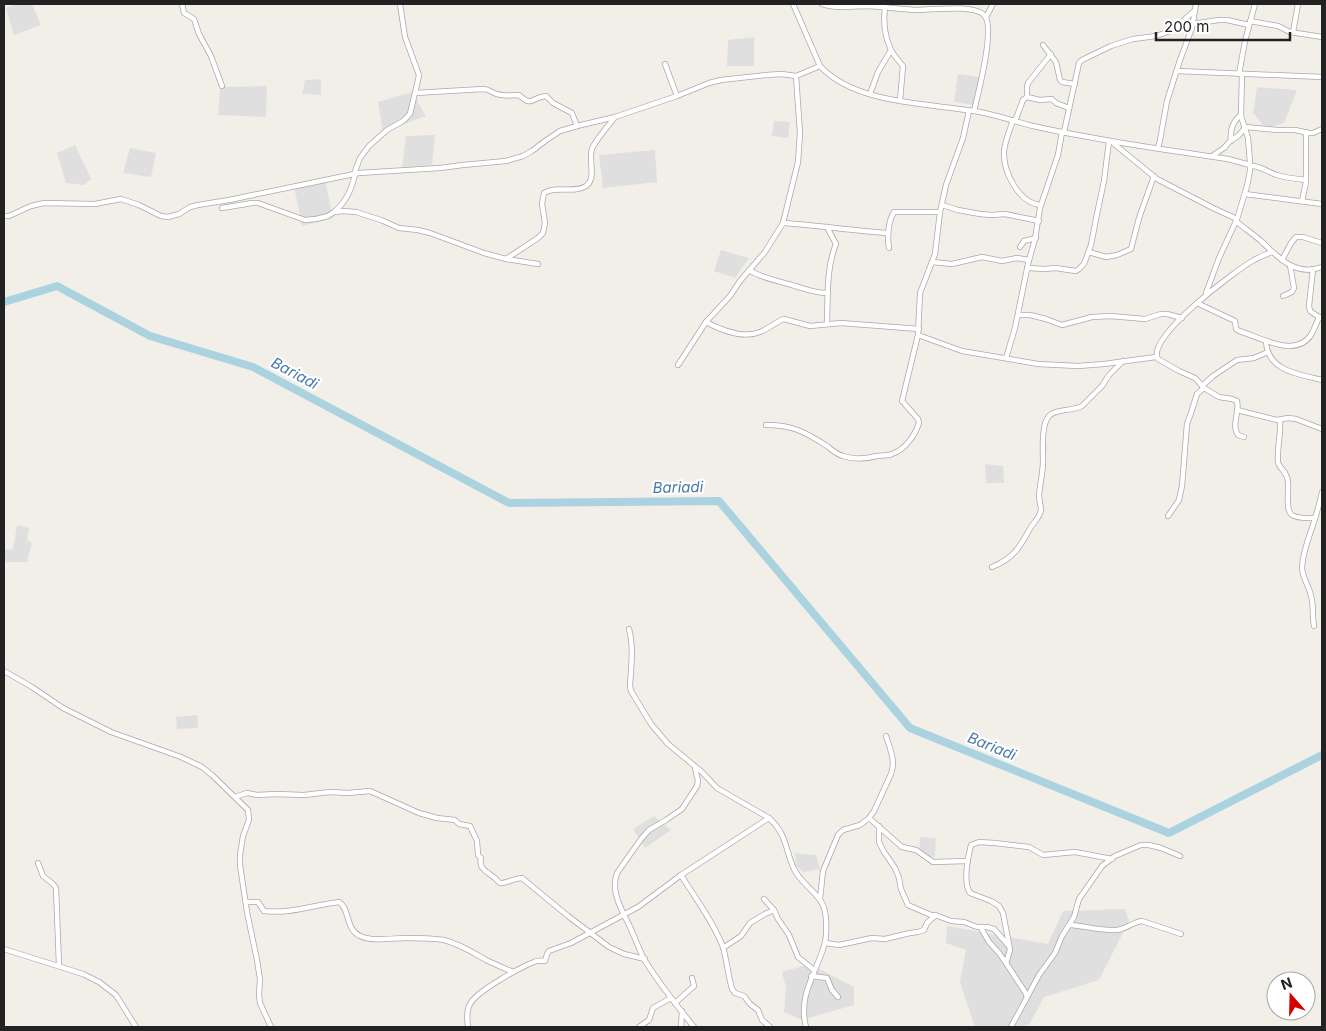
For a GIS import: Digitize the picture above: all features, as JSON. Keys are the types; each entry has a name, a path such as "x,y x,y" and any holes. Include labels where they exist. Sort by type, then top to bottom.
{"street":[{"path":"182,4 184,13 194,19 222,86"},
{"path":"222,208 258,203 305,220 328,216 342,205 348,195 360,158 369,146 387,130 407,118 410,114 419,74 405,37 400,4"},
{"path":"793,4 820,66 840,83 854,89 900,101 972,111 1110,141 1228,159 1258,166 1270,173 1283,177 1306,180"},
{"path":"766,425 782,425 794,428 844,457 866,459 892,454 909,442 919,423 918,419 902,401 918,335 920,293 935,254 940,212 950,172 972,111 989,38 986,17 978,11 964,9 917,10 903,6 838,7 822,4"},
{"path":"986,17 992,4"},
{"path":"1158,148 1167,101 1188,41 1196,4"},
{"path":"1205,295 1245,194 1250,165 1248,138 1241,115 1241,74 1249,23 1255,4"},
{"path":"1293,32 1298,4"},
{"path":"885,7 885,26 891,50 903,66 900,101"},
{"path":"1006,358 1036,238 1041,205 1058,155 1079,63 1111,46 1174,30 1194,11"},
{"path":"1192,24 1227,20 1278,26 1293,32 1322,37"},
{"path":"1043,45 1056,62 1060,80 1075,84"},
{"path":"870,94 878,72 891,50"},
{"path":"1041,205 1028,201 1017,190 1006,170 1004,152 1014,120 1023,100 1027,97 1028,83 1051,54"},
{"path":"665,64 677,96"},
{"path":"4,216 9,216 31,206 44,203 95,204 121,199 140,204 161,216 168,217 198,205 354,174 440,168 506,160 523,156 560,131 614,117 721,80 766,74 796,76 820,66"},
{"path":"1177,71 1322,77"},
{"path":"678,365 706,322 730,296 770,244 783,223 798,162 800,133 796,76"},
{"path":"415,93 487,89 501,95 519,95 527,101 546,96 552,103 572,113 576,126"},
{"path":"1027,97 1040,100 1052,99 1056,103 1069,108"},
{"path":"1231,141 1230,136 1233,125 1241,115"},
{"path":"506,259 543,233 542,204 544,193 550,190 582,188 589,183 592,176 591,150 614,117"},
{"path":"1211,156 1224,148 1245,128"},
{"path":"1245,128 1295,130 1313,133 1322,129"},
{"path":"1302,200 1306,180 1306,132"},
{"path":"1110,141 1154,176 1236,220 1272,252 1290,265 1297,268 1313,269 1322,267"},
{"path":"1027,268 1055,268 1076,271 1084,264 1089,252 1104,181 1110,141"},
{"path":"1089,252 1106,257 1117,255 1130,249 1154,176"},
{"path":"1245,194 1322,204"},
{"path":"942,204 958,210 975,213 1005,214 1039,221"},
{"path":"334,212 349,212 370,216 399,228 418,230 484,253 538,264"},
{"path":"889,248 888,233 894,212 940,212"},
{"path":"783,223 888,233"},
{"path":"827,323 827,293 833,250 836,244 828,227"},
{"path":"1282,260 1296,238 1303,237 1322,244"},
{"path":"1020,247 1024,241 1036,238"},
{"path":"1156,357 1163,337 1205,295 1254,260 1272,252"},
{"path":"932,262 952,264 982,257 1002,261 1017,258 1029,260"},
{"path":"1283,296 1292,292 1294,288 1290,265"},
{"path":"1197,303 1235,321 1238,331 1284,346 1294,346 1302,343 1311,334 1321,318 1310,311 1309,306 1313,269"},
{"path":"749,270 764,277 809,291 827,293"},
{"path":"1018,315 1046,319 1062,325 1086,318 1110,316 1145,319 1167,314 1182,318"},
{"path":"706,322 728,332 743,334 755,334 784,319 810,326 841,323 919,328"},
{"path":"918,335 962,351 1030,362 1070,366 1104,364 1156,357 1169,366 1195,378 1203,387 1219,397 1236,400 1238,410 1235,430 1238,435 1244,437"},
{"path":"1266,341 1268,352 1275,364 1322,380"},
{"path":"1168,516 1179,500 1182,486 1187,424 1196,394 1213,376 1237,360 1254,358 1268,352"},
{"path":"992,567 1010,558 1021,545 1040,513 1039,496 1043,472 1043,440 1048,417 1057,412 1082,406 1124,361"},
{"path":"1238,410 1272,419 1288,418 1322,429"},
{"path":"1280,420 1278,464 1284,470 1287,477 1290,513 1301,518 1315,518"},
{"path":"1314,626 1312,618 1313,604 1302,569 1306,546 1322,492"},
{"path":"629,629 632,644 631,692 658,734 717,788 769,818 783,834 795,870 806,886 820,899 825,911 825,943 811,976 805,997 804,1019 806,1027"},
{"path":"4,671 63,708 111,732 181,757 202,768 212,775 248,810 249,820 243,836 240,865 247,912 258,960 260,1003 270,1027"},
{"path":"820,899 823,871 838,836 843,830 860,825 869,818 893,768 891,750 886,736"},
{"path":"694,1027 644,959 618,902 615,887 617,873 649,830 680,811 684,806 697,786 698,781 695,767"},
{"path":"235,797 247,793 257,795 304,795 330,792 348,794 370,791 419,813 455,820 459,824 470,826 477,841 481,864 488,874 502,884 522,878 609,947 624,954 644,959"},
{"path":"468,1027 470,1004 503,978 536,961 545,961 549,951 570,943 624,915 681,875 769,818"},
{"path":"869,818 902,846 916,850 933,862 968,861"},
{"path":"879,826 879,842 895,868 908,905 951,921 994,929 1009,946"},
{"path":"1006,963 1010,952 1006,922 1002,911 991,901 972,894 966,884 971,845 979,842 1030,847 1043,855 1075,852 1112,859"},
{"path":"1011,1027 1039,975 1055,953 1062,936 1070,925 1080,896 1102,866 1122,852 1141,845 1161,848 1180,856"},
{"path":"38,863 43,876 54,884 56,888 59,966"},
{"path":"681,875 719,938 732,990 744,996 758,1010 762,1020 770,1027"},
{"path":"764,899 774,910 789,935 798,957 814,970"},
{"path":"246,902 258,902 264,910 272,911 299,910 339,902 342,904 353,931 364,938 444,940 465,947 485,960 514,972"},
{"path":"723,948 741,936 750,923 774,910"},
{"path":"825,943 839,945 872,938 885,939 918,932 924,930 927,923 936,915"},
{"path":"1070,925 1097,930 1117,930 1142,921 1181,934"},
{"path":"981,928 1027,997"},
{"path":"4,949 59,966 99,982 116,995 136,1027"},
{"path":"811,976 827,978 832,990 838,997"},
{"path":"675,1003 694,986 692,978"},
{"path":"639,1027 649,1020 653,1008 671,998"},
{"path":"681,1027 682,1011"}],"shaded area":[{"path":"17,4 32,4 41,25 14,35 6,8"},
{"path":"754,37 754,66 727,66 728,40"},
{"path":"958,74 979,77 973,105 954,102"},
{"path":"321,79 321,95 302,94 305,80"},
{"path":"267,86 266,117 218,115 220,87"},
{"path":"1257,87 1297,90 1284,123 1266,128 1253,113"},
{"path":"412,92 426,116 383,132 378,102"},
{"path":"774,121 790,122 788,138 772,136"},
{"path":"435,135 432,165 402,168 406,136"},
{"path":"75,145 91,179 84,185 66,183 57,153"},
{"path":"130,148 156,153 151,177 123,173"},
{"path":"655,150 657,182 603,188 599,155"},
{"path":"325,180 333,218 302,226 294,186"},
{"path":"721,250 749,258 735,278 714,271"},
{"path":"985,464 1003,466 1004,483 986,483"},
{"path":"17,525 29,528 27,540 32,543 27,562 4,562 4,549 13,550"},
{"path":"197,715 198,728 177,729 176,717"},
{"path":"654,816 671,830 645,848 633,829"},
{"path":"920,837 936,838 935,857 919,855"},
{"path":"795,853 816,855 820,869 803,872 796,865"},
{"path":"1125,909 1129,921 1099,980 1044,997 1029,1025 1016,1027 975,1027 960,982 966,950 946,943 947,926 1048,944 1063,911"},
{"path":"810,964 854,987 854,1005 802,1020 784,1012 786,988 782,972"}],"waterway":[{"name":"Bariadi","path":"4,302 57,286 150,336 253,367 509,503 719,501 910,728 1169,833 1322,755"}]}
